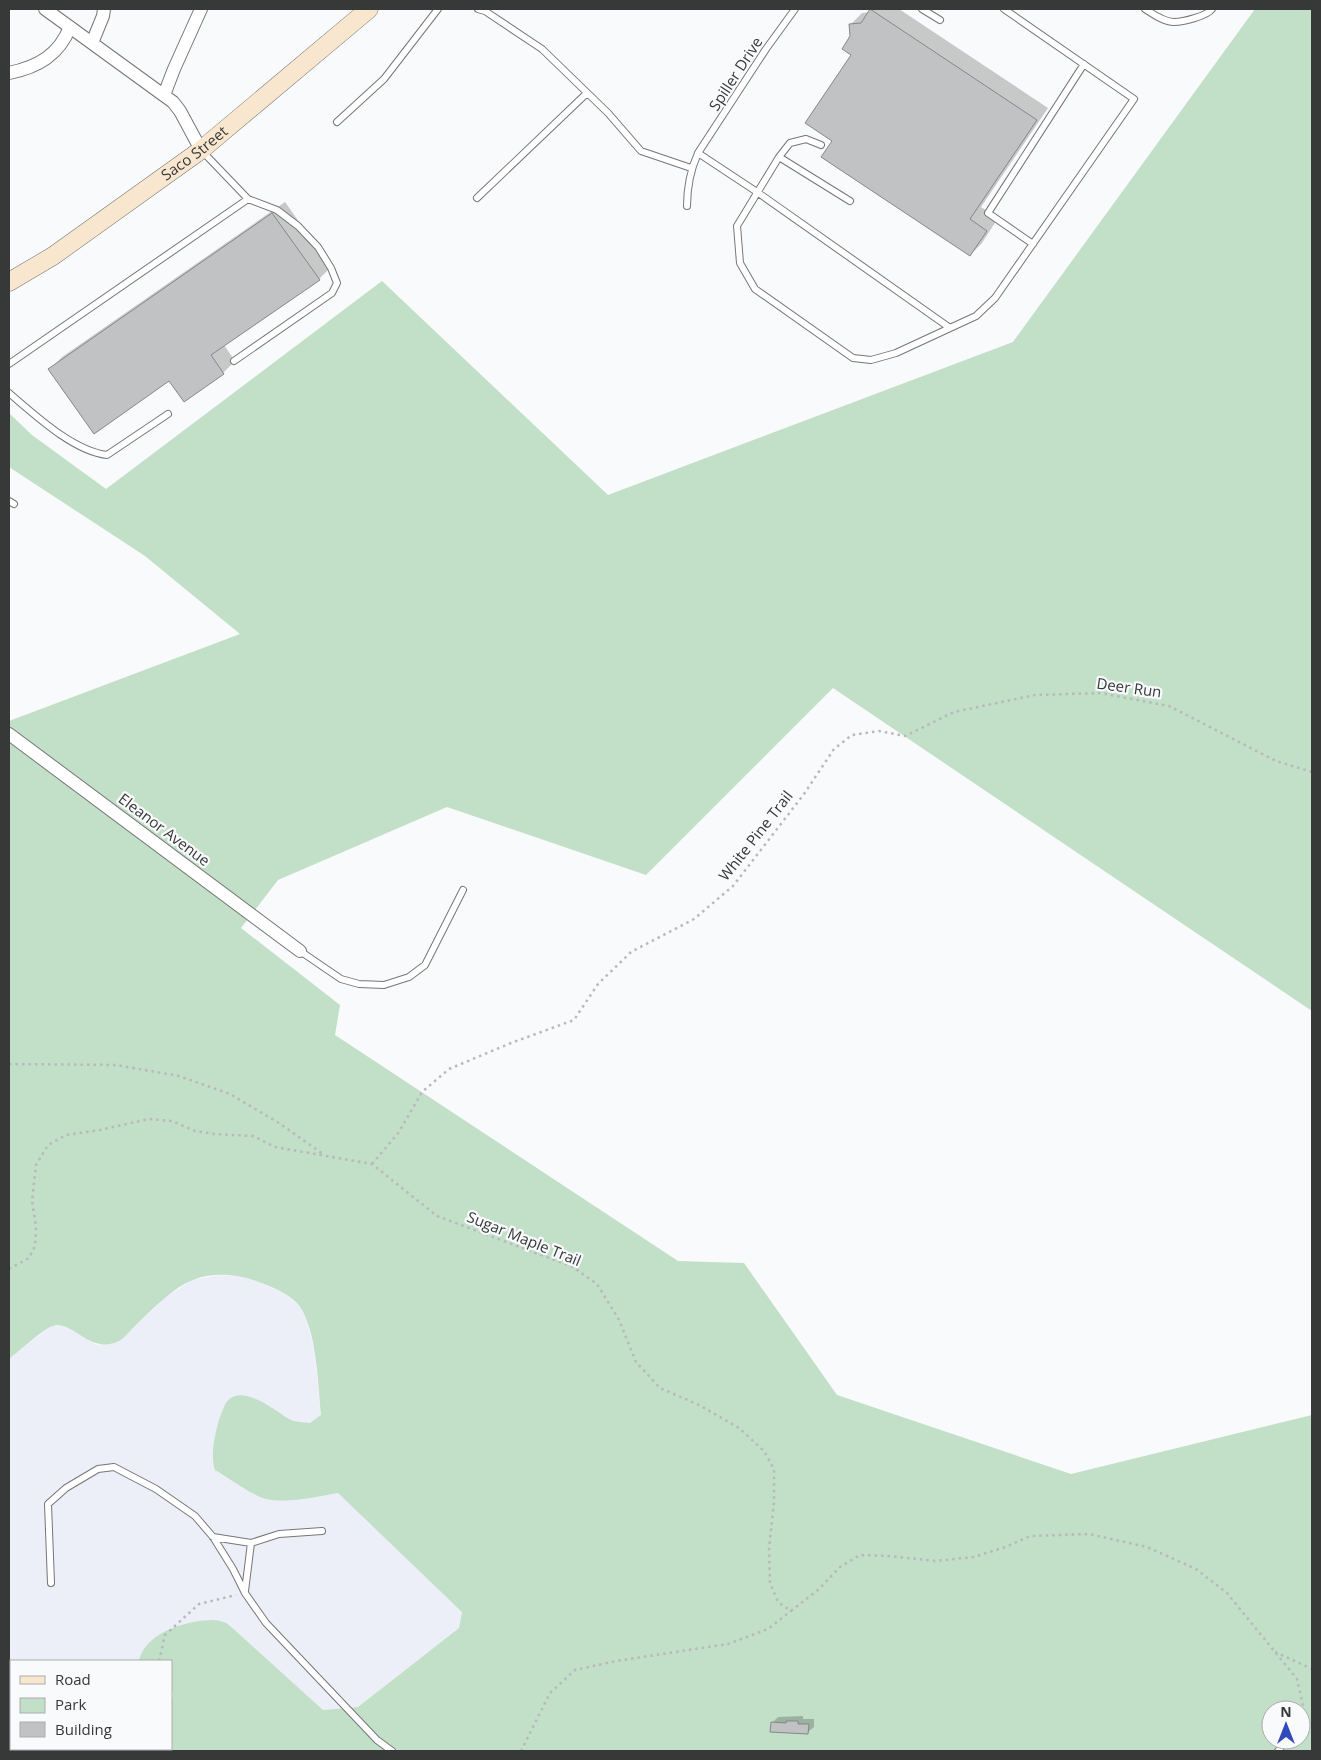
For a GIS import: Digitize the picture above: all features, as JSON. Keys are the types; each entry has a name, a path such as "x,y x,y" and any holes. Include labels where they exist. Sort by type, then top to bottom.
{"main road":[{"name":"Saco Street","path":"9,282 53,256 201,150 369,9"}],"street":[{"path":"45,9 173,102 201,150"},
{"path":"92,43 104,9"},
{"path":"164,95 201,9"},
{"path":"9,73 22,70 58,50 65,40 70,27"},
{"name":"Eleanor Avenue","path":"9,734 300,952"}],"lane":[{"path":"337,122 384,78 438,9"},
{"path":"478,9 486,11 542,49 608,114 641,151 691,168"},
{"name":"Spiller Drive","path":"686,206 687,186 691,168 698,153 766,49 795,9"},
{"path":"922,9 940,20"},
{"path":"821,145 806,139 790,143 736,226 740,263 755,289 853,358 871,360 896,353 976,316 995,298 1134,99 1004,9"},
{"path":"1145,9 1157,17 1174,22 1195,18 1212,9"},
{"path":"1032,244 988,213 1084,64"},
{"path":"477,198 587,93"},
{"path":"201,150 248,198 277,210 298,226 318,247 331,268 337,283 332,293 234,362"},
{"path":"698,153 757,192 950,328"},
{"path":"780,157 850,201"},
{"path":"9,364 248,198"},
{"path":"9,393 48,426 87,451 96,454 107,455 168,414"},
{"path":"300,952 341,979 359,984 384,985 409,977 426,966 463,890"},
{"path":"51,1583 48,1504 66,1488 98,1469 114,1467 156,1489 195,1516 213,1536 233,1569 244,1593 266,1623 377,1740 392,1751"},
{"path":"213,1536 251,1543 279,1534 322,1531"},
{"path":"244,1593 251,1543"}],"path":[{"name":"Deer Run","path":"905,736 954,712 1035,695 1100,693 1170,706 1276,761 1312,772"},
{"name":"White Pine Trail","path":"372,1164 399,1132 422,1092 449,1069 511,1043 574,1020 598,984 631,952 694,919 733,886 804,794 834,749 852,735 880,732 905,736"},
{"path":"9,1064 116,1065 179,1076 230,1094 279,1123 324,1155"},
{"path":"9,1270 29,1258 35,1246 36,1226 32,1201 36,1165 48,1145 66,1135 100,1130 149,1119 164,1120 172,1121 195,1131 253,1136 275,1147 372,1164"},
{"name":"Sugar Maple Trail","path":"372,1164 436,1216 573,1267 597,1284 619,1320 636,1362 660,1388 699,1405 739,1428 764,1451 774,1469 774,1502 769,1549 770,1583 778,1602 791,1611"},
{"path":"521,1751 550,1693 575,1670 616,1661 728,1644 768,1629 819,1589 840,1567 860,1555 935,1561 974,1557 1008,1546 1030,1536 1089,1534 1147,1547 1196,1569 1227,1593 1297,1679 1302,1700"},
{"path":"160,1660 165,1635 199,1604 244,1593"},
{"path":"1274,1652 1312,1669"}],"shaded area":[{"path":"219,1275 247,1277 283,1293 297,1303 307,1319 315,1355 321,1416 310,1423 293,1421 251,1397 215,1470 260,1497 279,1500 320,1497 338,1493 462,1611 459,1628 358,1707 323,1710 228,1624 216,1620 198,1621 179,1626 141,1660 10,1660 10,1700 9,1362 11,1357 51,1326 66,1326 97,1345 119,1342 166,1297 192,1280"}],"green space":[{"path":"1255,9 1312,9 1312,1011 833,688 646,875 447,807 278,880 241,928 340,1005 335,1035 678,1261 744,1263 837,1395 1071,1474 1312,1415 1312,1751 9,1751 9,1700 10,1750 172,1750 172,1660 139,1660 143,1650 150,1642 159,1635 180,1625 213,1620 228,1624 323,1710 358,1707 459,1628 462,1612 338,1493 297,1500 266,1499 247,1490 215,1470 213,1452 216,1432 224,1407 232,1397 240,1395 258,1400 295,1421 310,1423 321,1415 315,1356 308,1324 296,1302 282,1292 241,1277 216,1275 200,1277 185,1283 169,1294 124,1338 117,1342 97,1343 66,1327 58,1325 50,1327 41,1333 11,1357 9,1362 9,721 240,634 145,556 9,467 9,413 32,435 106,489 382,281 608,495 1013,342"}],"building":[{"path":"870,9 1037,120 970,219 987,231 970,256 821,157 832,141 805,123 851,55 842,49 850,36 849,24 861,23"},
{"path":"272,213 320,280 211,355 224,374 184,402 169,381 94,434 48,369"},
{"path":"786,1721 798,1721 798,1724 809,1724 808,1734 770,1732 771,1722 786,1723"}]}
